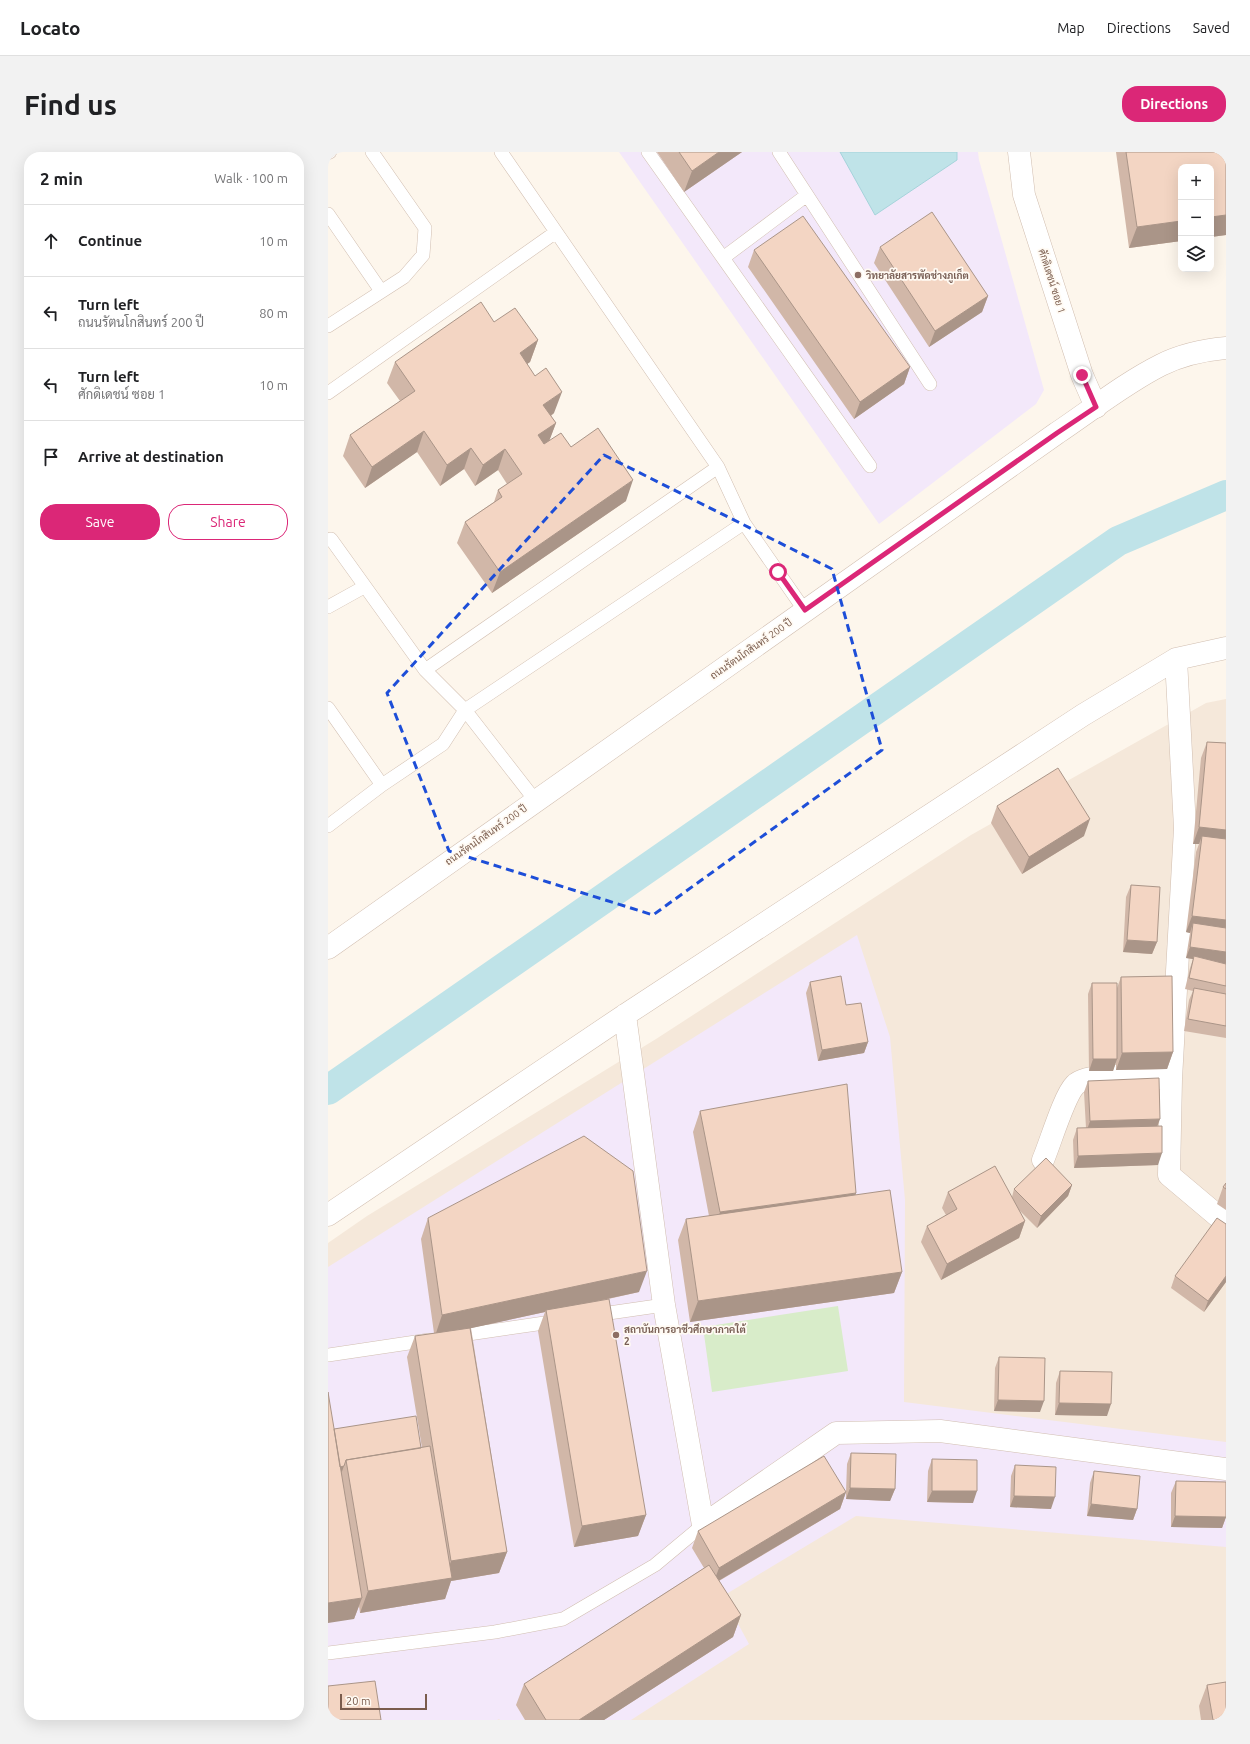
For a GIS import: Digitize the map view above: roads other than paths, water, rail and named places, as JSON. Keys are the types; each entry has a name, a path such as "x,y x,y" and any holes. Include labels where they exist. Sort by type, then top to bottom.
{"street":[{"name":"ศักดิเดชน์ ซอย 1","path":"1018,152 1024,195 1082,375 1096,407"},
{"name":"ถนนรัตนโกสินทร์ 200 ปี","path":"328,948 805,610 1138,378 1161,365 1185,355 1226,348"},
{"path":"328,1215 625,1015 1083,715 1176,659 1226,648"},
{"path":"1176,659 1185,828 1171,1079 1169,1175 1226,1223"},
{"path":"625,1015 664,1305 703,1525 836,1433 940,1431 1226,1469"},
{"path":"1043,1160 1067,1099 1075,1085 1087,1078 1111,1076 1171,1079"}],"lane":[{"path":"328,326 404,277 423,255 425,228 372,152"},
{"path":"501,152 718,467 744,523 805,610"},
{"path":"648,152 870,466"},
{"path":"779,152 930,384"},
{"path":"723,258 807,195"},
{"path":"328,214 381,291"},
{"path":"328,393 556,232"},
{"path":"425,670 718,467"},
{"path":"328,826 382,785 443,744 465,710 744,523"},
{"path":"329,538 425,670 465,710 535,800"},
{"path":"328,607 364,586"},
{"path":"328,708 382,785"},
{"path":"586,1316 664,1305"},
{"path":"328,1355 570,1319"},
{"path":"328,1653 495,1632 563,1619 655,1565 703,1525"}],"water":[{"path":"840,152 957,152 957,160 875,215"}],"waterway":[{"path":"328,1090 1118,541 1226,495"}],"place":[{"name":"วิทยาลัยสารพัดช่างภูเก็ต","path":"858,275"},
{"name":"สถาบันการอาชีวศึกษาภาคใต้ 2","path":"616,1335"}]}
